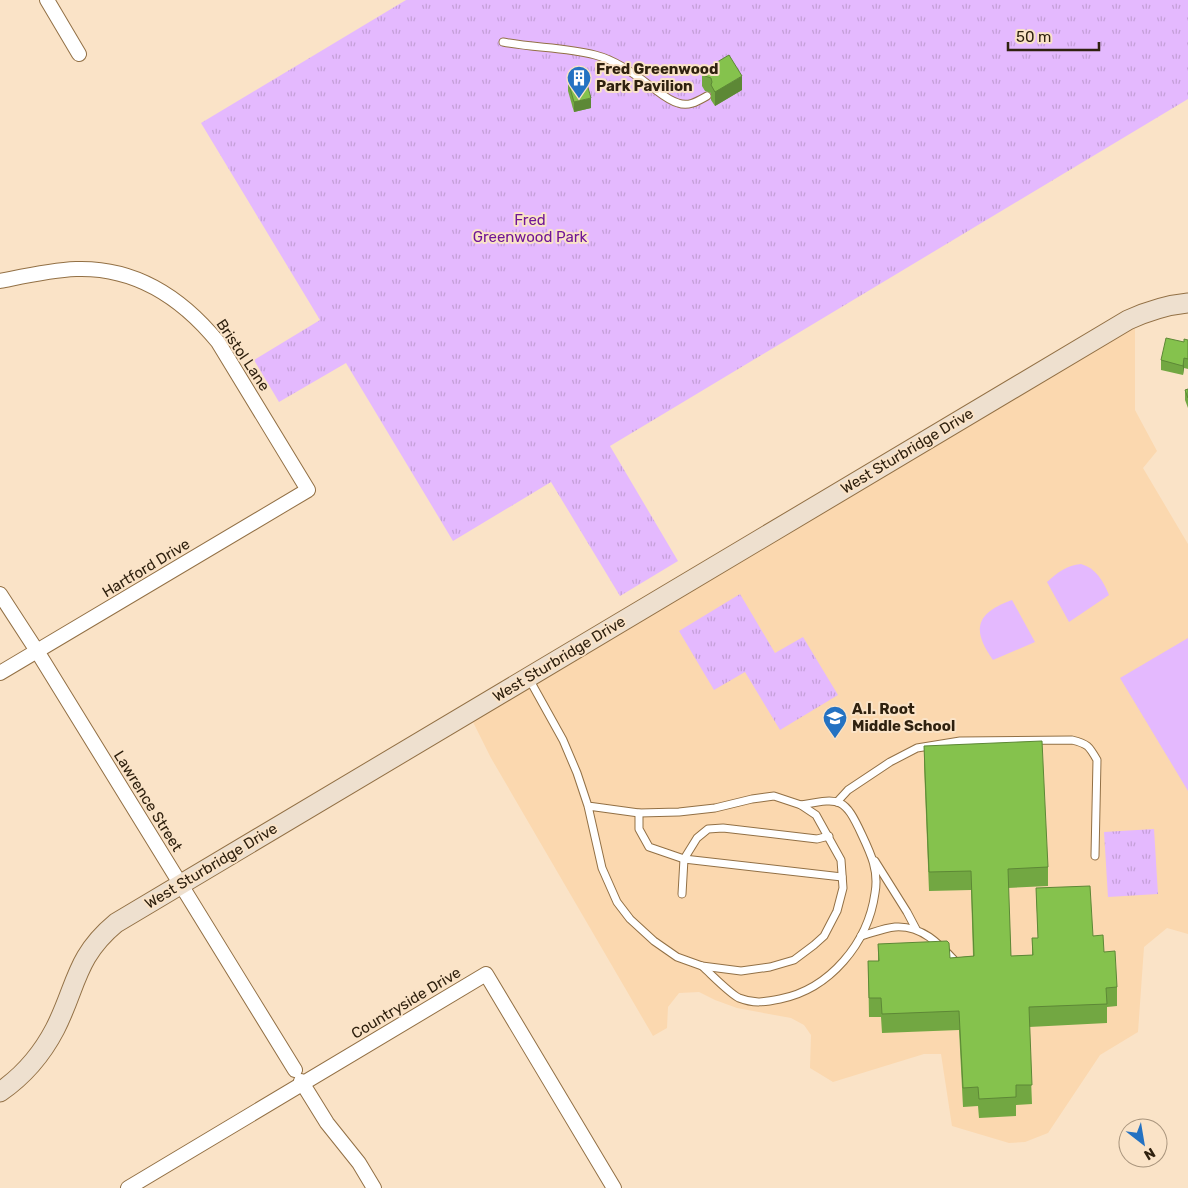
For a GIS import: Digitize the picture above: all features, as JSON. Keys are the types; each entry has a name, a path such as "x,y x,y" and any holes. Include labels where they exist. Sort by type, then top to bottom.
{"street":[{"path":"47,0 79,54"},
{"name":"Bristol Lane","path":"0,281 54,271 101,270 124,275 146,283 167,294 197,318 218,342 308,490"},
{"name":"West Sturbridge Drive","path":"0,1092 34,1062 46,1045 56,1027 81,965 90,950 116,924 1128,320 1150,310 1173,304 1188,303"},
{"name":"Hartford Drive","path":"0,673 308,490"},
{"name":"Lawrence Street","path":"0,594 37,651 327,1123 359,1163 374,1188"},
{"name":"Countryside Drive","path":"128,1188 300,1078 486,974 614,1188"}],"lane":[{"path":"503,42 595,55 629,71 678,104 689,104 707,96"},
{"path":"528,677 563,740 577,773 588,806 602,868 617,902 630,919 654,941 677,957 702,966 742,971 770,967 794,960 824,936 837,911 843,888 841,860 816,815 801,805 774,796 715,808 679,812 639,813 588,806"},
{"path":"837,802 848,790 890,762 917,748 960,741 1072,740 1084,743 1090,748 1096,760 1095,856"},
{"path":"801,805 831,800 844,804 854,816 874,860 916,929"},
{"path":"639,813 639,829 649,847 684,859 842,877"},
{"path":"682,894 684,859 697,838 708,829 723,828 816,838 829,836"},
{"path":"702,966 738,997 759,1003 791,997 822,982 848,957 864,930 876,892 874,860"},
{"path":"860,936 895,927 916,929 936,941 965,971"}],"shaded area":[{"name":"A.I. Root Middle School","path":"1135,324 1135,410 1157,451 1143,468 1188,544 1188,934 1167,928 1144,947 1138,1032 1100,1055 1048,1133 1025,1142 1009,1143 952,1126 941,1054 924,1054 833,1082 810,1068 811,1035 804,1025 791,1018 737,1008 699,992 679,993 668,1007 667,1028 653,1036 491,758 472,720"}],"green space":[{"name":"Fred Greenwood Park","path":"406,0 1188,0 1188,99 610,446 678,561 620,596 551,482 453,541 346,363 279,402 254,360 320,320 201,123"},
{"path":"1081,564 1095,572 1109,595 1069,622 1047,582 1067,568"},
{"path":"740,594 775,653 803,637 838,695 780,730 745,672 714,690 679,631"},
{"path":"1012,600 1035,642 993,660 982,639 981,623 991,610"},
{"path":"1188,638 1188,791 1120,678"},
{"path":"1154,829 1158,894 1108,897 1104,832"}],"building":[{"path":"729,55 742,76 715,92 711,85 711,78 705,76 702,71"},
{"path":"585,77 591,98 574,102 568,81"},
{"path":"1166,338 1184,342 1184,339 1188,340 1188,359 1184,358 1183,366 1161,360"},
{"path":"1042,741 1048,867 1008,869 1011,956 1033,955 1032,938 1038,938 1036,888 1090,886 1093,936 1103,935 1104,952 1115,951 1117,987 1106,988 1107,1004 1029,1007 1032,1085 1016,1085 1016,1097 979,1099 978,1087 963,1088 959,1011 882,1014 881,998 869,998 868,961 879,961 878,944 947,941 949,943 950,958 974,956 971,871 929,872 924,746"}],"place":[{"name":"Fred Greenwood Park Pavilion","path":"579,99"},
{"name":"A.I. Root Middle School","path":"835,739"}]}
